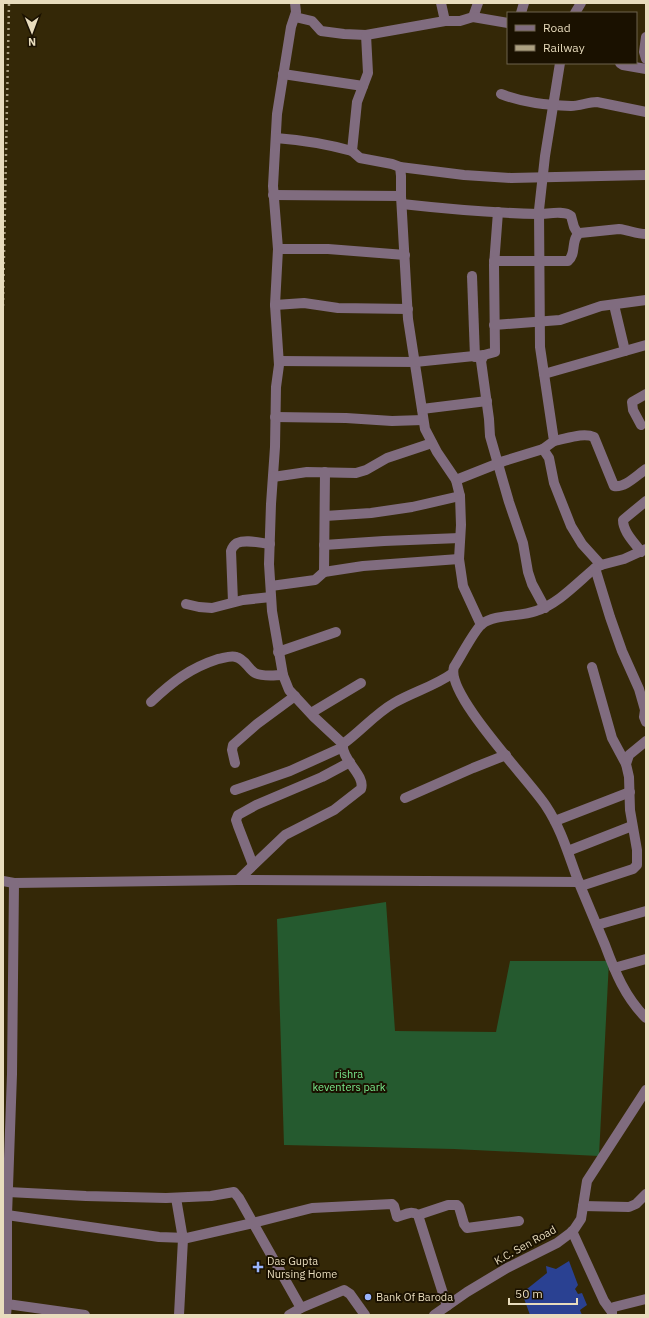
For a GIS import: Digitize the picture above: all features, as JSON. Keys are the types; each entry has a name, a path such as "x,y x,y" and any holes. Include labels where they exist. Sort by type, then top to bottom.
{"street":[{"path":"238,880 285,835 344,804 362,788 362,783 343,746 289,690 282,675 270,586 269,564 276,386 279,361 276,305 278,250 273,195 277,114 291,27 296,12 295,3"},
{"path":"441,3 445,21"},
{"path":"473,17 478,3"},
{"path":"576,12 581,3"},
{"path":"295,16 312,21 321,31 366,35 445,21 460,21 473,17 507,23"},
{"path":"352,151 357,102 368,72 366,35"},
{"path":"646,37 644,52 646,59"},
{"path":"554,442 540,347 539,214 560,64"},
{"path":"622,64 646,70"},
{"path":"283,74 364,86"},
{"path":"501,94 522,102 577,106 585,103 597,102 646,112"},
{"path":"276,138 311,141 352,151 360,158 400,167 464,175 512,178 646,175"},
{"path":"400,167 402,176 401,200 408,309 423,420 425,429 432,443 456,480 460,496 459,560 463,586 480,625"},
{"path":"273,195 401,200 498,212 570,215 575,230 578,234"},
{"path":"279,361 415,362 480,356 495,352 494,261 498,212"},
{"path":"578,234 619,229 633,233 646,234"},
{"path":"494,261 540,262 570,260 575,239 578,234"},
{"path":"278,250 328,249 404,255"},
{"path":"472,276 490,436 523,543 528,572 532,584 545,608"},
{"path":"494,325 560,320 601,306 646,300"},
{"path":"276,305 304,303 338,308 408,309"},
{"path":"614,305 624,351"},
{"path":"544,374 646,345"},
{"path":"641,425 633,410 632,402 646,394"},
{"path":"422,409 487,401"},
{"path":"276,416 392,421 423,420"},
{"path":"456,480 544,449 554,442 585,435 594,437 598,444 614,486 619,487 625,484 646,469"},
{"path":"273,476 307,472 356,473 366,470 387,458 432,443"},
{"path":"544,449 548,458 554,483 571,526 598,567 617,638 639,689 645,710 644,717 646,722"},
{"path":"324,572 325,472"},
{"path":"325,516 371,513 412,507 460,496"},
{"path":"646,501 623,520 623,525 626,531 643,551 598,567 545,608 534,612 488,620 480,625 454,668 453,673 456,686 464,701 490,736 542,800 555,821 619,981 630,999 646,1018"},
{"path":"324,545 460,538"},
{"path":"233,602 231,551 233,547 236,543 244,542 270,544"},
{"path":"270,586 314,580 324,572 363,566 459,560"},
{"path":"186,604 199,608 212,608 243,600 271,597"},
{"path":"278,652 336,632"},
{"path":"151,702 169,684 186,673 212,661 226,657 235,656 241,659 255,673 261,675 282,675"},
{"path":"3,881 14,883 238,880 580,884 642,866 632,826 629,777 626,764 612,738 592,668"},
{"path":"235,790 290,771 343,746 394,703 436,683 453,673"},
{"path":"311,713 362,683"},
{"path":"234,763 232,750 233,745 257,724 295,696"},
{"path":"626,764 629,754 646,741"},
{"path":"405,798 506,755"},
{"path":"253,865 236,820 238,815 256,805 322,777 350,762"},
{"path":"555,821 630,792"},
{"path":"568,851 632,826"},
{"path":"6,1315 7,1215 12,1074 14,883"},
{"path":"597,925 646,911"},
{"path":"614,968 646,958"},
{"name":"K.C. Sen Road","path":"434,1315 507,1268 557,1243 572,1231 581,1219 587,1181 643,1101 646,1090"},
{"path":"8,1192 86,1196 176,1198 211,1196 234,1192 236,1193 301,1308"},
{"path":"583,1206 629,1207 636,1204 646,1194"},
{"path":"176,1198 183,1239 179,1315"},
{"path":"7,1215 152,1236 183,1239 312,1208 390,1204 394,1206 396,1217 414,1212 418,1215 447,1306"},
{"path":"418,1215 448,1205 453,1205 459,1207 464,1224 467,1228 519,1221"},
{"path":"572,1231 604,1301 612,1313"},
{"path":"289,1315 301,1308 344,1290 350,1294 365,1315"},
{"path":"612,1313 614,1307 646,1299"},
{"path":"7,1304 85,1315"}],"green space":[{"name":"rishra keventers park","path":"386,902 395,1031 496,1032 510,961 609,961 599,1156 454,1149 284,1145 277,919"}],"water":[{"path":"569,1261 578,1285 575,1289 578,1294 582,1293 587,1305 580,1310 582,1315 530,1315 522,1293 547,1273 546,1266 556,1269"}],"railway":[{"path":"3,306 9,3"}],"place":[{"name":"Das Gupta Nursing Home","path":"258,1267"},
{"name":"Bank Of Baroda","path":"368,1297"}]}
